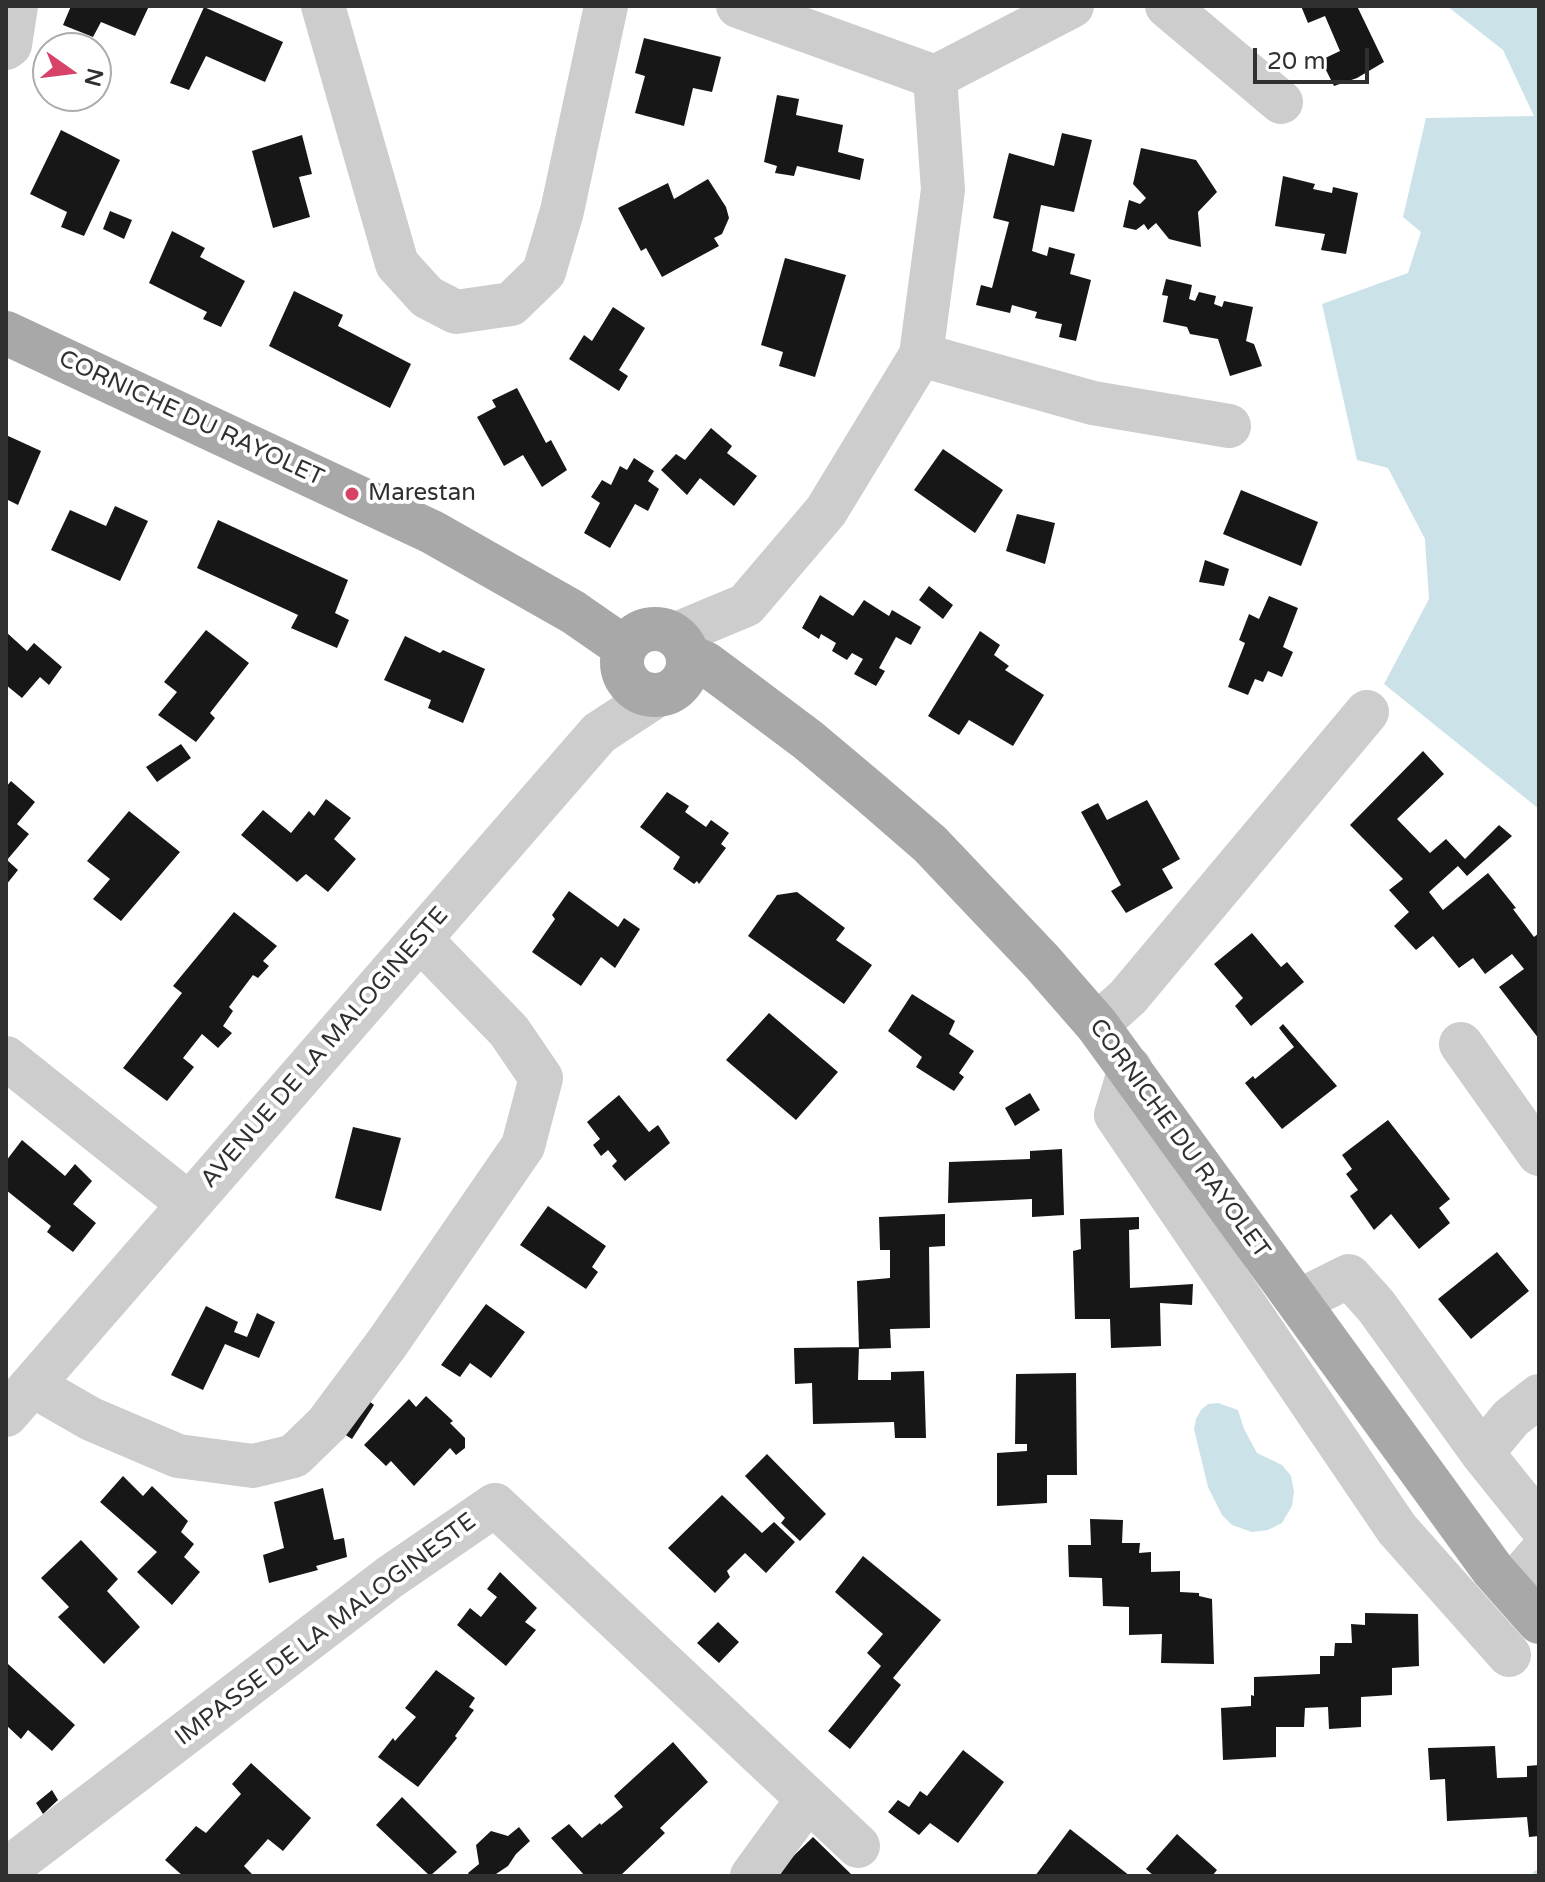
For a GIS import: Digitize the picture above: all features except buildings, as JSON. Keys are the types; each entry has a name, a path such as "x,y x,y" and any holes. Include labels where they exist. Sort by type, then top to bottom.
{"main road":[{"name":"CORNICHE DU RAYOLET","path":"6,333 432,532 573,612 625,648"},
{"name":"CORNICHE DU RAYOLET","path":"680,659 645,694 627,680 622,659 631,639 649,629 659,629 680,659 721,692 763,706 808,740 930,844 984,898 1097,1025 1130,1068 1493,1570 1539,1622"}],"street":[{"path":"6,48 10,45 16,6"},
{"path":"323,6 397,264 427,297 456,312 511,304 544,272 562,211 606,6"},
{"path":"738,6 935,77 1072,6"},
{"path":"1167,6 1281,102"},
{"path":"935,77 943,190 921,355 1093,403 1229,426"},
{"name":"AVENUE DE LA MALOGINESTE","path":"6,1415 599,733 680,659 746,605 826,511 921,355"},
{"path":"1097,1025 1128,997 1367,712"},
{"path":"35,1382 44,1392 91,1419 178,1456 253,1466 294,1456 327,1424 388,1342 523,1146 541,1078 509,1031 420,939"},
{"path":"1461,1044 1539,1154"},
{"path":"6,1058 189,1204"},
{"path":"1130,1068 1116,1115 1397,1529 1509,1655"},
{"path":"1301,1305 1317,1292 1349,1276 1376,1306 1482,1453 1534,1541"},
{"path":"1482,1453 1511,1418 1539,1396"},
{"name":"IMPASSE DE LA MALOGINESTE","path":"6,1870 390,1577 495,1505 858,1846"},
{"path":"752,1876 808,1799"}],"water":[{"path":"1447,6 1539,6 1539,809 1384,684 1429,599 1425,539 1388,468 1357,460 1322,304 1408,273 1421,232 1403,217 1426,118 1534,116 1503,50"},
{"path":"1218,1403 1238,1410 1257,1453 1282,1465 1291,1476 1294,1491 1292,1506 1282,1523 1268,1530 1252,1532 1232,1525 1222,1515 1208,1487 1194,1429 1201,1410 1208,1404"}],"place":[{"name":"Marestan","path":"352,494"}]}
